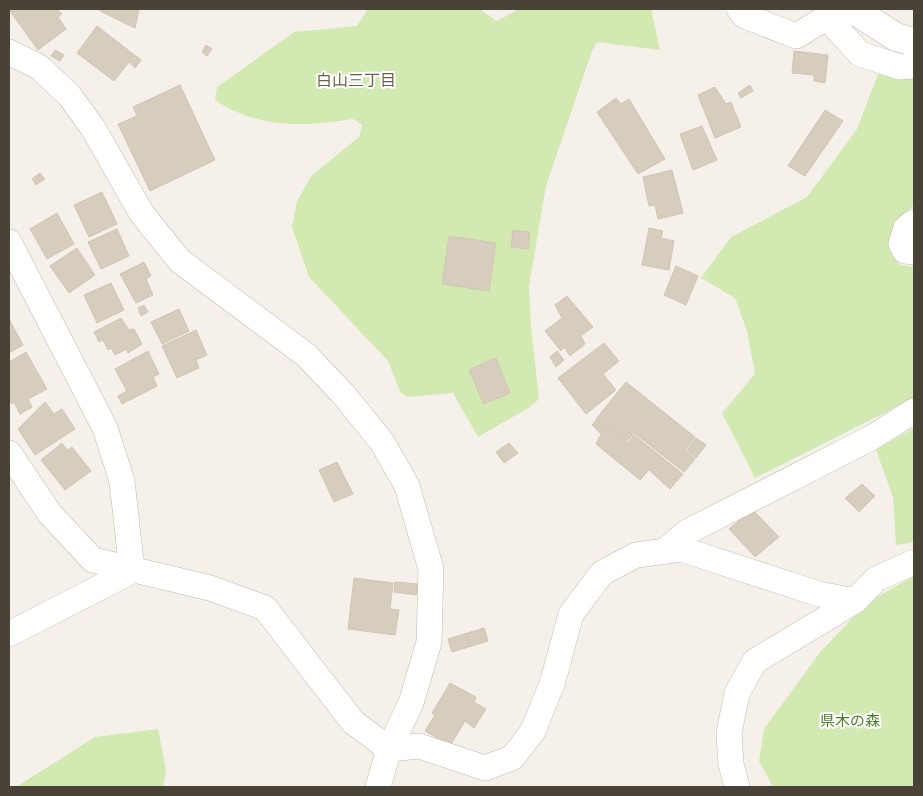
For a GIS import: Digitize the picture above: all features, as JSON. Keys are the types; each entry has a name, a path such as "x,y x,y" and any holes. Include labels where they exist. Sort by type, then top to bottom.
{"street":[{"path":"739,9 745,16 796,36 827,11 837,29 860,54 900,67 914,66"},
{"path":"852,9 896,37 914,42"},
{"path":"9,52 39,67 69,95 93,128 142,214 180,261 306,355 343,394 382,442 407,486 431,569 429,642 411,703 389,749 378,787"},
{"path":"914,222 906,228 901,244 905,250 914,252"},
{"path":"9,242 104,428 122,482 132,571"},
{"path":"665,551 687,532 872,438 914,411"},
{"path":"9,453 50,514 93,560 132,571 210,588 265,608 353,722 389,749 419,746 485,768 512,758 532,731 553,681 571,614 602,573 636,555 681,549 819,594 855,601"},
{"path":"737,787 731,764 729,733 737,693 754,661 855,601 876,579 914,562"},
{"path":"9,634 132,571"}],"green space":[{"path":"368,9 479,9 497,21 519,9 651,9 660,50 597,42 592,51 546,186 529,286 531,326 539,399 530,407 478,437 453,393 407,397 400,392 388,361 309,277 292,227 297,201 311,176 359,137 362,125 353,119 299,124 265,121 231,109 215,100 217,87 294,32 357,26"},
{"path":"880,69 914,72 914,205 890,240 899,265 914,267 914,398 755,478 722,413 755,374 747,331 735,298 701,278 731,237 807,197 857,129"},
{"path":"914,428 914,542 896,545 893,497 876,450"},
{"name":"県木の森","path":"914,576 914,787 773,787 759,761 764,729 821,651 868,602"},
{"path":"158,729 166,770 163,787 16,787 95,737"}],"building":[{"path":"14,9 57,9 62,14 58,17 66,29 38,50 10,11"},
{"path":"100,9 139,9 135,28 100,11"},
{"path":"97,26 141,60 135,68 129,62 114,81 77,53"},
{"path":"206,45 212,49 207,56 202,52"},
{"path":"55,50 64,55 60,61 51,56"},
{"path":"794,51 828,55 825,83 814,81 814,75 792,73"},
{"path":"180,85 215,160 150,191 118,124 137,116 133,107"},
{"path":"750,85 753,91 741,98 738,93"},
{"path":"715,87 726,104 731,102 741,127 715,138 698,95"},
{"path":"616,98 621,104 629,99 665,159 638,174 597,112"},
{"path":"825,110 843,121 805,176 788,166"},
{"path":"702,126 717,160 693,170 680,134"},
{"path":"672,170 683,213 658,219 655,205 649,206 643,177"},
{"path":"40,173 45,179 36,185 32,179"},
{"path":"102,192 117,224 89,237 74,205"},
{"path":"57,213 74,244 47,259 30,229"},
{"path":"649,228 663,231 661,238 674,241 669,270 642,265"},
{"path":"117,229 129,256 101,269 88,242"},
{"path":"513,230 530,232 528,249 511,247"},
{"path":"449,236 496,243 489,291 442,284"},
{"path":"77,248 95,275 69,293 50,266"},
{"path":"144,262 151,276 146,279 153,295 136,303 120,274"},
{"path":"676,266 698,276 686,305 664,295"},
{"path":"111,283 124,310 97,323 84,295"},
{"path":"567,296 593,327 581,336 585,344 570,356 564,347 561,351 545,331 562,318 555,305"},
{"path":"144,305 148,312 141,316 138,308"},
{"path":"179,309 189,331 162,344 151,322"},
{"path":"121,318 129,330 134,329 142,344 128,353 127,349 115,355 111,348 108,350 103,340 99,342 94,332"},
{"path":"9,319 23,345 9,353"},
{"path":"196,330 207,355 196,360 199,368 177,378 162,346"},
{"path":"604,343 619,361 603,374 616,390 586,414 558,378"},
{"path":"148,351 159,374 153,377 157,386 122,404 118,396 127,391 115,369"},
{"path":"557,351 564,360 556,367 550,357"},
{"path":"26,352 47,389 28,399 32,407 20,414 14,402 12,404 9,399 9,362"},
{"path":"496,358 510,393 484,404 469,370"},
{"path":"626,382 695,437 685,450 695,459 684,472 634,433 627,441 596,419"},
{"path":"45,402 54,414 62,409 75,429 35,455 18,429"},
{"path":"596,420 628,443 634,435 683,474 670,489 649,470 640,480 596,444 601,434 592,425"},
{"path":"696,438 706,445 696,458 687,450"},
{"path":"62,443 67,450 72,447 91,471 65,490 41,460"},
{"path":"509,443 518,453 504,463 496,452"},
{"path":"337,462 353,494 334,502 319,470"},
{"path":"862,484 875,496 859,512 845,498"},
{"path":"752,509 779,537 755,557 729,529"},
{"path":"354,578 393,583 390,609 399,610 395,635 348,629"},
{"path":"395,582 418,584 416,595 394,592"},
{"path":"484,628 488,641 452,652 448,639"},
{"path":"450,683 476,697 474,702 486,709 474,728 465,721 450,746 425,731 435,715 432,713"}],"district":[{"name":"白山三丁目","path":"356,80"}]}
